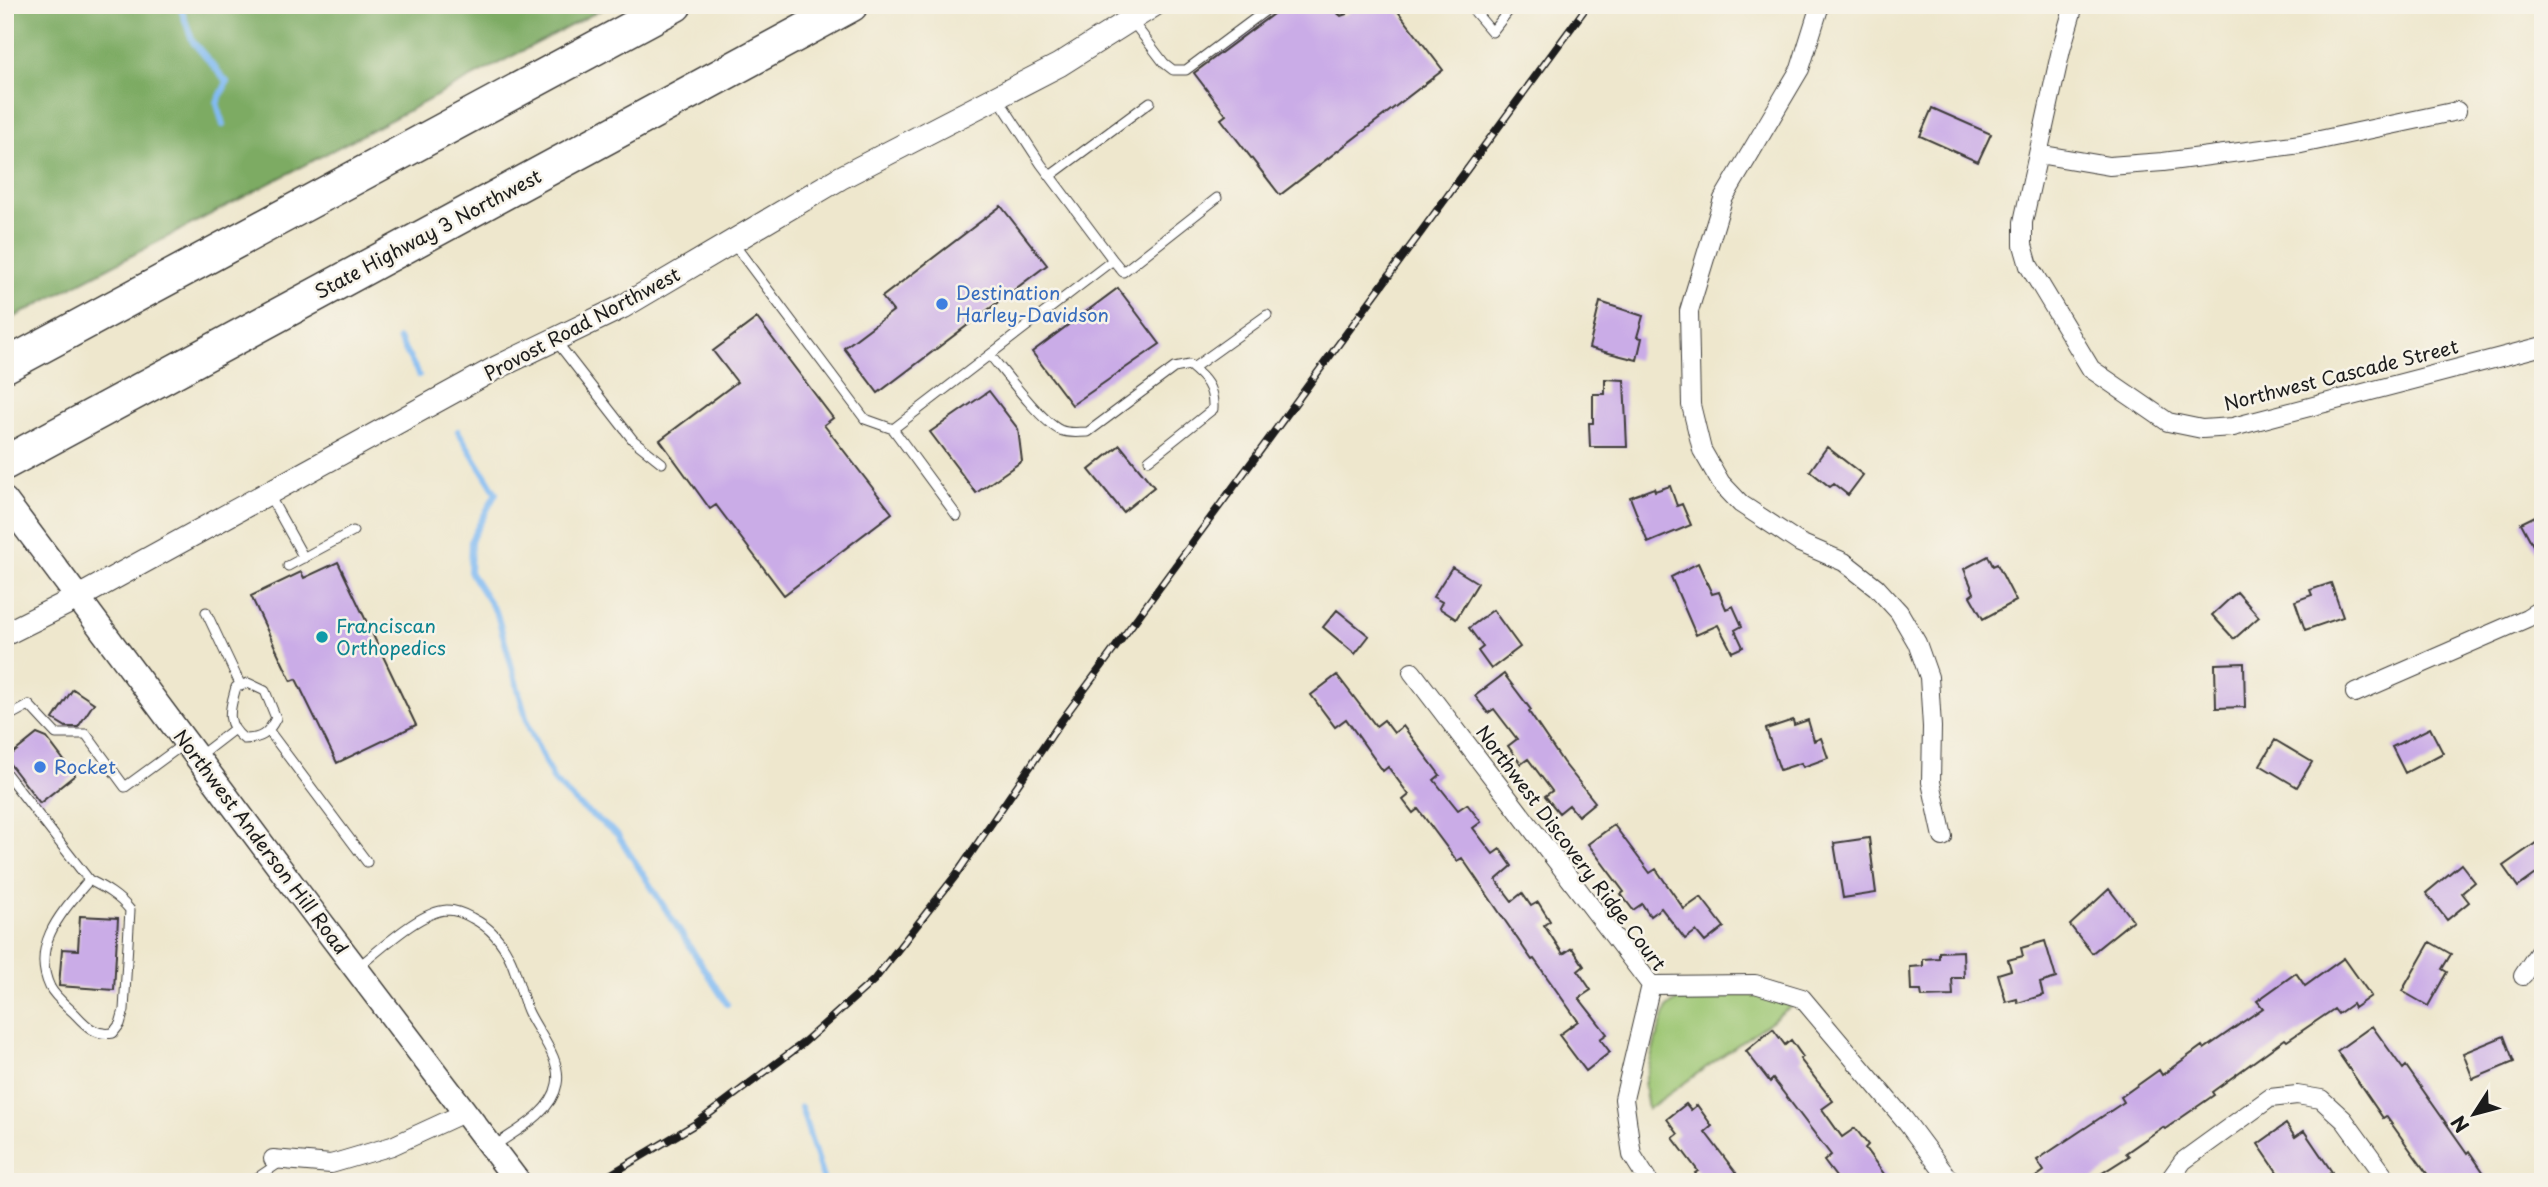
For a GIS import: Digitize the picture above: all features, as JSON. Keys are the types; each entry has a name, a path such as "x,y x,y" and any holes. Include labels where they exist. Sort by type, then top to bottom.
{"highway":[{"path":"5,366 675,5"},
{"name":"State Highway 3 Northwest","path":"5,463 850,5"}],"main road":[{"name":"Northwest Anderson Hill Road","path":"5,500 518,1182"}],"street":[{"name":"Provost Road Northwest","path":"5,635 496,368 622,307 840,178 1059,65 1154,5"},
{"path":"1820,5 1800,69 1723,199 1689,311 1691,405 1702,450 1721,483 1741,505 1800,543 1844,562 1876,587 1899,612 1917,643 1929,677 1931,782 1943,836"},
{"name":"Northwest Cascade Street","path":"2074,5 2061,50 2023,222 2023,245 2029,266 2091,369 2168,422 2202,429 2233,427 2543,346"},
{"path":"2038,154 2109,166 2163,162 2301,144 2457,111"},
{"path":"2355,693 2527,618 2543,608"},
{"name":"Northwest Discovery Ridge Court","path":"1412,672 1651,985 1624,1099 1632,1155 1649,1182"},
{"path":"2523,976 2543,946"},
{"path":"1651,985 1755,984 1801,998 1904,1119 1951,1182"},
{"path":"2168,1182 2183,1161 2270,1098 2297,1095 2321,1099 2336,1113 2389,1182"},
{"path":"278,1160 331,1164 392,1146 466,1112"}],"lane":[{"path":"1131,20 1164,63 1173,70 1186,70 1273,5"},
{"path":"1469,5 1492,32 1513,5"},
{"path":"997,97 1050,176 1122,272 1217,198"},
{"path":"1050,176 1150,102"},
{"path":"732,242 865,419 893,429 957,516"},
{"path":"893,429 1113,260"},
{"path":"1193,368 1267,315"},
{"path":"555,340 633,440 662,463"},
{"path":"989,355 1041,414 1058,429 1071,433 1088,432 1174,369 1189,365 1205,377 1213,394 1213,409 1149,460"},
{"path":"268,494 304,558"},
{"path":"288,566 353,531"},
{"path":"206,612 240,686"},
{"path":"248,683 265,691 276,718 269,731 258,739 244,739 233,730 229,712 236,687 240,686 248,683"},
{"path":"5,718 29,705 56,734 86,734 125,787 233,730"},
{"path":"269,731 367,862"},
{"path":"5,772 89,880 124,901 130,910 124,1010 120,1024 113,1033 103,1035 88,1028 51,989 44,966 46,939 66,907 89,880"},
{"path":"356,968 418,921 434,913 449,910 465,915 484,924 494,934 510,960 526,1008 558,1070 557,1085 551,1100 541,1111 492,1147"},
{"path":"251,1182 278,1160"}],"green space":[{"path":"5,5 610,5 5,322"},
{"path":"1746,992 1776,998 1793,1005 1648,1109 1644,1085 1667,1007 1691,993"}],"building":[{"path":"1280,5 1336,5 1335,11 1341,16 1347,14 1353,5 1393,5 1443,70 1280,195 1221,119 1226,115 1194,73 1277,11"},
{"path":"1932,108 1991,134 1978,162 1920,136"},
{"name":"Destination Harley-Davidson","path":"1001,206 1047,265 878,393 844,348 893,311 882,297"},
{"path":"1118,288 1160,344 1072,405 1032,352"},
{"path":"1600,302 1643,316 1637,337 1642,338 1637,360 1589,348"},
{"path":"757,318 833,418 824,425 892,513 784,595 716,505 710,509 660,440 737,382 713,351"},
{"path":"1605,379 1624,380 1627,447 1590,447 1589,423 1593,423 1593,394 1605,394"},
{"path":"989,391 1018,429 1022,461 976,493 930,432"},
{"path":"1120,445 1154,487 1123,512 1089,470"},
{"path":"1827,447 1863,475 1848,495 1834,484 1830,487 1810,471"},
{"path":"1670,486 1677,506 1682,504 1691,525 1648,543 1630,497 1654,488 1655,491"},
{"path":"2543,512 2543,564 2521,523"},
{"path":"1988,556 1993,566 1997,564 2016,601 1983,619 1970,596 1974,593 1964,569"},
{"name":"Franciscan Orthopedics","path":"338,562 416,725 337,763 296,679 291,681 251,596 301,572 304,578"},
{"path":"1698,563 1712,594 1719,592 1726,609 1733,606 1742,626 1735,630 1743,647 1732,652 1718,625 1696,635 1671,577"},
{"path":"1452,567 1478,583 1456,619 1439,608 1442,602 1433,597"},
{"path":"2331,583 2343,617 2305,630 2295,601 2312,595 2310,590"},
{"path":"2237,592 2259,617 2234,639 2212,615"},
{"path":"1337,610 1369,636 1355,654 1323,627"},
{"path":"1493,610 1520,647 1491,669 1478,651 1483,647 1469,628"},
{"path":"2244,663 2245,707 2216,708 2215,664"},
{"path":"1504,674 1531,710 1529,712 1563,762 1595,802 1578,816 1569,805 1559,813 1545,796 1552,791 1528,759 1521,764 1508,746 1517,739 1494,709 1488,713 1475,696"},
{"path":"1337,675 1376,726 1384,720 1394,733 1403,726 1440,775 1434,780 1458,810 1467,804 1481,822 1473,828 1493,854 1500,849 1512,866 1496,880 1512,901 1522,893 1531,906 1538,902 1550,921 1544,925 1563,954 1572,948 1584,966 1578,971 1591,990 1579,998 1607,1034 1600,1039 1610,1052 1586,1071 1559,1035 1578,1021 1534,959 1532,960 1462,858 1457,861 1418,809 1413,813 1403,800 1409,795 1388,767 1383,771 1346,719 1335,727 1311,695"},
{"path":"73,689 94,703 78,727 66,727 53,719"},
{"path":"1793,720 1794,725 1808,720 1814,741 1821,738 1828,758 1803,767 1801,763 1780,770 1766,729"},
{"path":"2430,728 2443,753 2405,773 2392,747"},
{"name":"Rocket","path":"37,734 47,738 75,775 40,803 6,759"},
{"path":"2275,740 2312,762 2297,787 2260,765"},
{"path":"1614,825 1650,873 1656,869 1684,909 1701,897 1724,927 1705,942 1696,931 1685,939 1661,908 1650,916 1642,904 1633,910 1621,894 1624,892 1588,844"},
{"path":"1869,838 1876,893 1843,898 1834,843"},
{"path":"2543,838 2543,869 2518,887 2503,866"},
{"path":"2461,864 2475,882 2462,893 2469,902 2447,920 2426,893"},
{"path":"2109,889 2133,920 2092,953 2070,925"},
{"path":"80,916 118,918 114,990 59,986 62,949 78,950"},
{"path":"2045,941 2056,978 2040,983 2043,995 2018,1003 2017,999 2006,1002 1998,974 2011,970 2008,960 2023,956 2021,948"},
{"path":"2430,942 2451,954 2442,969 2447,972 2428,1006 2402,991"},
{"path":"1963,951 1964,978 1952,978 1953,996 1922,997 1921,991 1911,991 1910,967 1923,966 1923,959 1939,958 1939,952"},
{"path":"2344,958 2371,996 2354,1008 2352,1004 2338,1014 2334,1009 2287,1041 2285,1039 2212,1092 2214,1095 2165,1129 2163,1127 2126,1153 2129,1156 2088,1182 2029,1182 2044,1171 2037,1160 2124,1102 2121,1097 2159,1070 2162,1075 2202,1046 2204,1049 2263,1008 2257,1001 2296,973 2305,986"},
{"path":"2372,1026 2403,1069 2406,1066 2490,1182 2433,1182 2386,1116 2383,1118 2337,1051"},
{"path":"1773,1029 1785,1045 1791,1040 1803,1057 1800,1059 1833,1101 1822,1109 1842,1137 1855,1128 1868,1145 1865,1148 1890,1182 1840,1182 1824,1161 1831,1155 1773,1079 1770,1082 1746,1051"},
{"path":"2504,1036 2514,1062 2473,1079 2463,1053"},
{"path":"1686,1104 1691,1110 1697,1105 1712,1126 1705,1132 1743,1182 1702,1182 1695,1173 1698,1171 1673,1138 1678,1134 1667,1119"},
{"path":"2286,1124 2295,1137 2304,1131 2332,1172 2328,1175 2333,1182 2284,1182 2258,1144"}],"waterway":[{"path":"185,5 181,9 193,42 227,82 217,103 223,125"},
{"path":"399,339 419,375"},
{"path":"458,431 496,493 471,540 470,572 497,614 529,728 554,781 580,806 617,834 727,1004"},
{"path":"801,1107 824,1182"}],"railway":[{"path":"598,1182 697,1123 802,1044 874,980 956,875 1062,720 1588,5"}],"place":[{"name":"Destination Harley-Davidson","path":"942,304"},
{"name":"Franciscan Orthopedics","path":"322,637"},
{"name":"Rocket","path":"40,767"}]}
